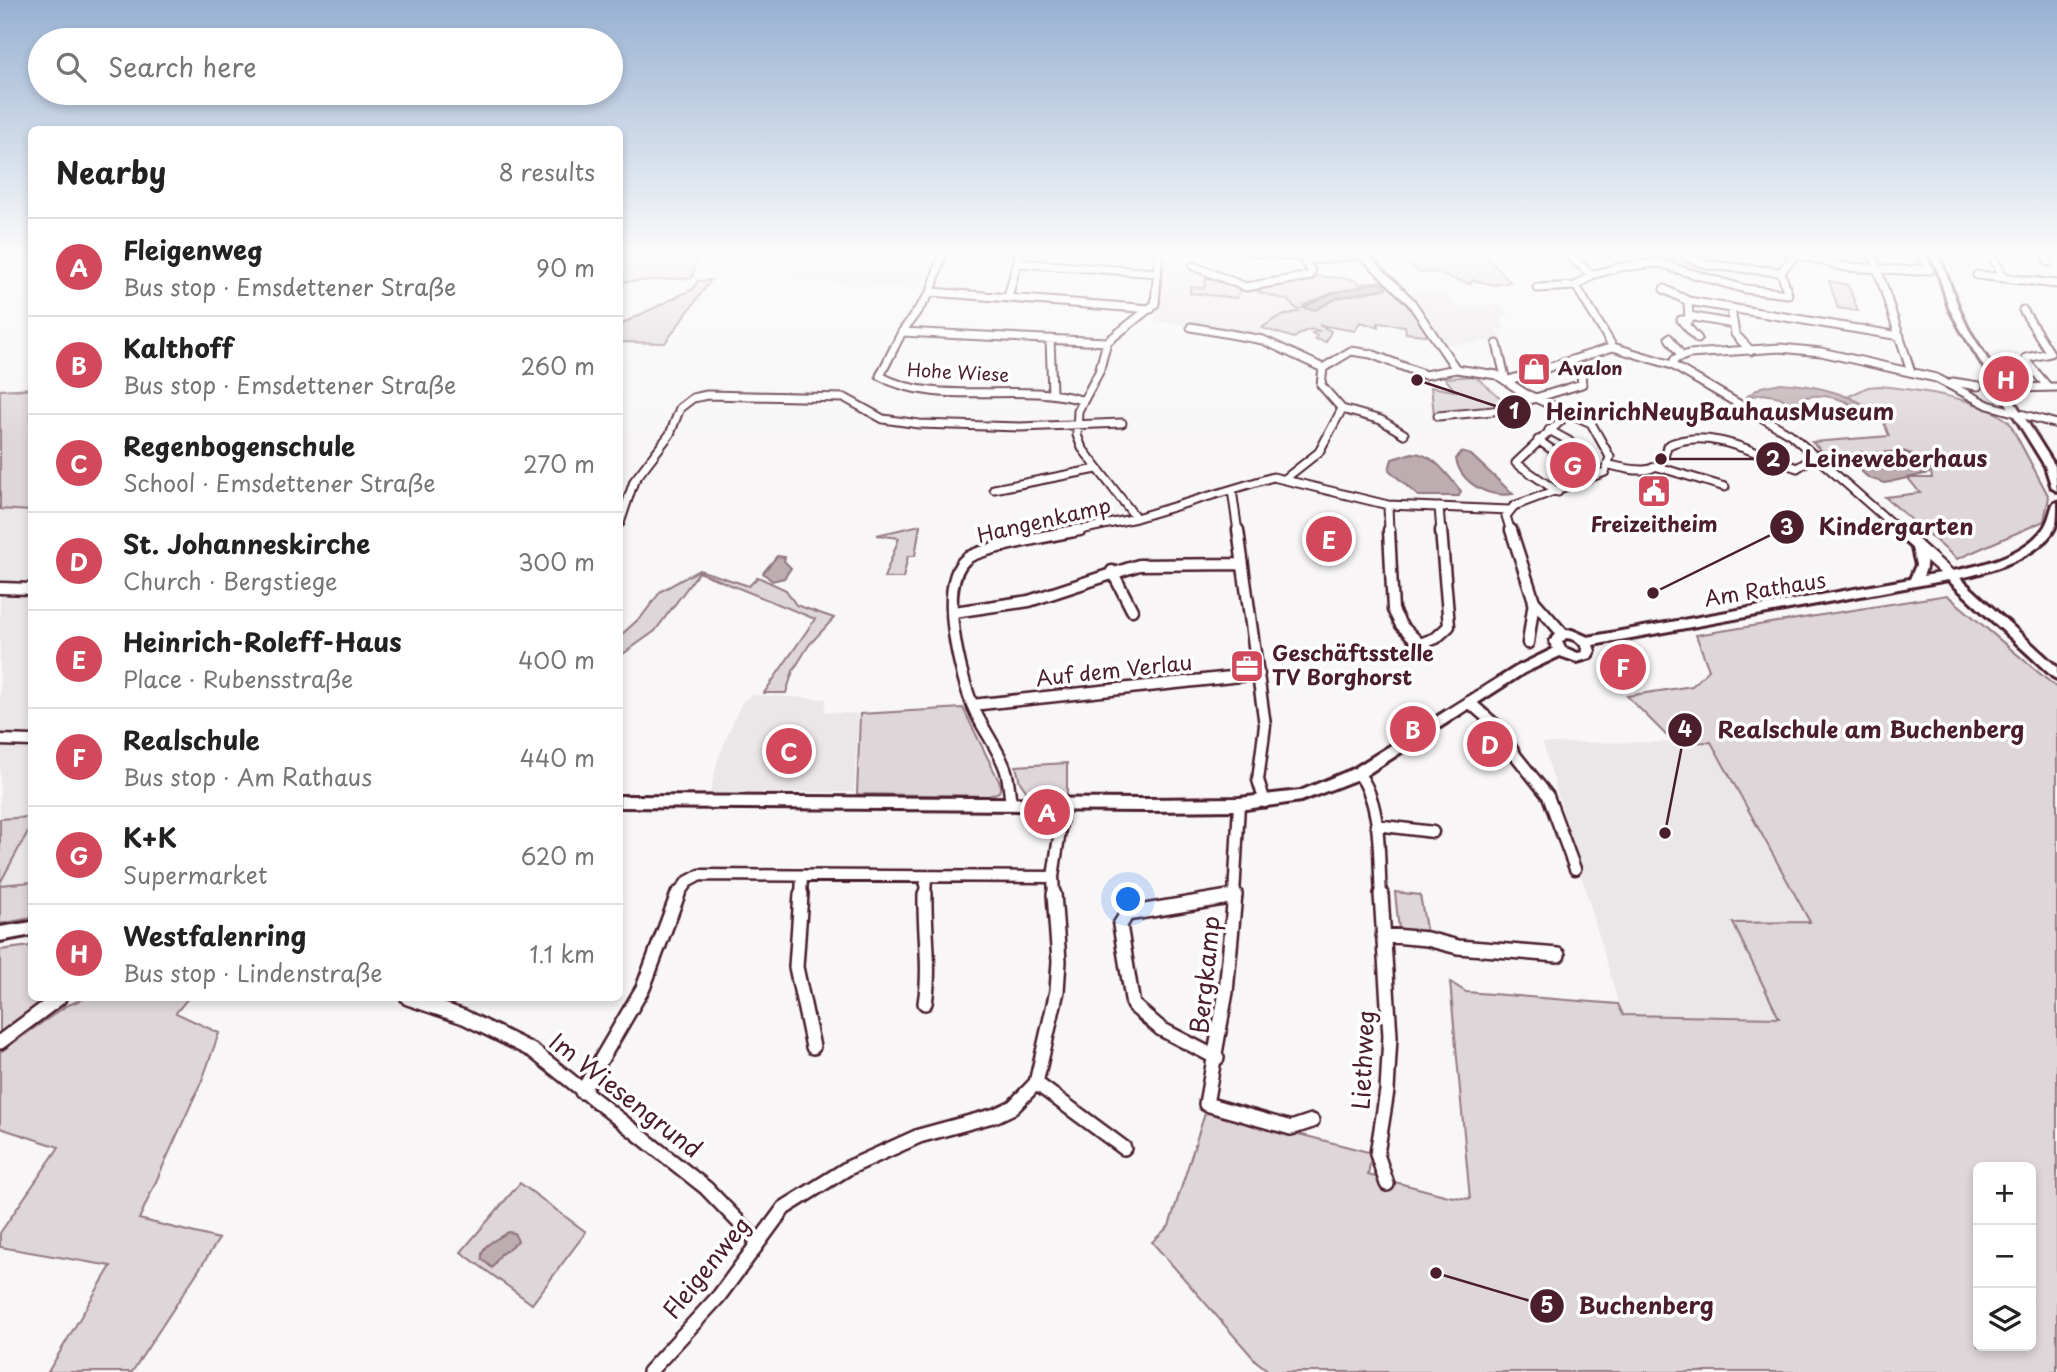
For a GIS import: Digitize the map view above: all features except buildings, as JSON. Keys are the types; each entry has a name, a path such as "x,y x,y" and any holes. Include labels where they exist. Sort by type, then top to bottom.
{"main road":[{"path":"1958,316 2050,466 2057,488"},
{"path":"1951,576 1975,571 2013,556 2040,539 2055,518 2057,506"},
{"path":"1912,584 1920,576 1923,567 1916,544"},
{"path":"1975,571 1973,578 1980,603"},
{"path":"1951,576 2057,674"},
{"name":"Am Rathaus","path":"1586,642 1951,576"},
{"path":"1563,634 1576,635 1586,642 1589,651 1583,657 1571,657 1560,650 1556,640 1563,634"},
{"path":"623,802 1265,802 1301,796 1358,773 1520,670 1560,650"},
{"path":"0,934 28,929"}],"street":[{"name":"Hohe Wiese","path":"914,316 881,370 880,376 889,383 947,390 1052,392 1081,400"},
{"path":"1136,518 1082,447 1076,424 1081,400 1099,372 1107,342 1142,316"},
{"path":"1421,316 1439,338 1456,369"},
{"path":"1593,316 1613,347"},
{"path":"1689,316 1733,324"},
{"path":"1689,316 1689,320 1681,320 1698,339"},
{"path":"1732,316 1735,334 1751,351"},
{"path":"1775,316 1900,336"},
{"path":"1894,316 1910,372"},
{"path":"2027,316 2050,354 2026,358 2026,361 2052,387"},
{"path":"1191,327 1263,340 1323,368"},
{"path":"902,332 1107,342"},
{"path":"1050,338 1052,392"},
{"path":"1669,338 1681,355"},
{"path":"1497,344 1506,381"},
{"path":"1506,381 1613,347 1672,365 1754,411 1818,455 1951,576"},
{"path":"1672,365 1681,355 1796,348 1978,386"},
{"path":"1286,478 1388,505 1509,510 1605,472 1610,465 1610,457 1597,429 1569,412 1536,399 1489,373 1456,369 1419,373 1371,354 1351,351 1323,368"},
{"path":"1438,416 1471,417 1502,411 1582,384 1581,374 1570,361"},
{"path":"1323,368 1321,385 1342,409 1381,420 1404,434"},
{"path":"1936,378 1989,405 2057,424"},
{"path":"2011,387 2052,387"},
{"path":"623,515 640,471 670,434 680,408 700,396 845,398 883,419 919,424 1020,427 1122,423"},
{"path":"1286,478 1319,452 1342,409"},
{"path":"1558,492 1516,463 1569,412"},
{"path":"1538,440 1560,456 1575,449 1569,441 1549,430"},
{"path":"1658,467 1665,460 1667,446 1687,438 1711,440 1797,468 1818,455"},
{"path":"1610,465 1632,470 1658,467 1725,487"},
{"path":"994,489 1097,469"},
{"name":"Hangenkamp","path":"1011,803 1005,768 972,705 954,637 959,568 971,555 1136,518 1273,477 1286,478"},
{"path":"1232,490 1251,643 1259,674 1265,724 1258,780 1265,802"},
{"path":"1388,505 1393,610 1401,625 1420,644 1436,638 1449,626 1439,506"},
{"path":"1509,510 1507,524 1534,601 1563,634"},
{"path":"954,612 1029,601 1112,571 1166,563 1241,564"},
{"path":"1112,571 1132,610"},
{"path":"0,588 28,589"},
{"path":"1528,643 1534,601"},
{"name":"Auf dem Verlau","path":"972,705 1259,674"},
{"path":"1469,702 1499,728 1516,756 1548,796 1575,869"},
{"path":"0,740 28,741"},
{"name":"Liethweg","path":"1358,773 1367,784 1376,825 1390,1036 1387,1091 1377,1154 1387,1184"},
{"path":"1064,803 1053,877 1059,961 1057,991 1036,1083 1124,1148"},
{"name":"Bergkamp","path":"1239,803 1235,896 1217,1058 1206,1104 1291,1128 1312,1121"},
{"path":"1376,825 1433,832"},
{"path":"582,1092 622,1032 663,940 677,892 686,880 699,875 1053,877"},
{"path":"802,876 796,967 813,1047"},
{"path":"925,1003 928,985 924,933 926,878"},
{"name":"Bergkamp","path":"1217,1058 1161,1029 1133,1005 1120,925 1128,914 1235,896"},
{"path":"1383,935 1427,939 1458,947 1558,955"},
{"path":"0,1042 55,1001"},
{"name":"Im Wiesengrund","path":"417,1001 464,1017 533,1051 706,1188 757,1241"},
{"name":"Fleigenweg","path":"649,1372 719,1296 757,1241 784,1208 827,1180 919,1136 996,1115 1013,1107 1036,1083"}],"shaded area":[{"path":"637,316 685,316 665,343 623,342 625,322"},
{"path":"1156,316 1283,316 1276,318 1253,336 1201,326 1155,322"},
{"path":"1416,316 1432,336 1406,333 1405,326 1378,323 1378,327 1360,322 1355,331 1319,325 1331,331 1326,342 1315,339 1317,336 1312,333 1319,331 1315,330 1305,331 1294,338 1262,328 1276,318"},
{"path":"1428,316 1506,316 1501,320 1506,329 1496,329 1503,340 1447,345"},
{"path":"1475,376 1510,406 1468,417 1434,414 1431,387 1455,391 1445,378"},
{"path":"1781,383 1847,396 1881,416 1826,396 1806,397 1804,410 1800,411 1780,397 1763,394 1746,397 1761,387"},
{"path":"1879,386 1947,396 1982,406 2009,422 2049,497 2044,521 1957,559 1885,497 1920,493 1908,478 1932,478 1931,471 1915,455 1903,451 1827,456 1812,442 1889,436 1883,420 1857,412 1843,399 1868,387"},
{"path":"28,388 28,511 0,509 0,390"},
{"path":"1902,451 1923,462 1929,473 1885,483 1869,478 1846,458 1861,452 1896,457 1901,455"},
{"path":"1461,452 1471,455 1513,494 1495,494 1470,482 1459,468 1456,459"},
{"path":"1412,453 1427,457 1440,466 1461,491 1459,496 1418,496 1389,470 1392,459"},
{"path":"0,509 28,511 28,817 0,819"},
{"path":"920,525 915,556 908,556 903,578 884,578 899,538 877,535"},
{"path":"777,556 785,557 784,561 791,568 784,578 772,581 763,573"},
{"path":"699,570 749,586 758,577 786,590 796,605 834,618 809,645 793,671 786,693 764,693 815,619 699,572 655,631 623,654 623,633 642,616 661,591"},
{"path":"1947,595 2057,688 2057,1372 1270,1372 1256,1361 1152,1242 1169,1226 1206,1110 1372,1153 1368,1175 1448,1196 1470,1199 1450,982 1466,992 1618,1004 1623,1015 1779,1018 1733,923 1810,922 1711,742 1674,743 1627,696 1692,686 1709,670 1696,635"},
{"path":"752,695 826,699 825,712 858,714 854,792 710,793 718,759 734,720 742,702"},
{"path":"963,708 1001,785 999,792 989,796 857,794 860,714"},
{"path":"1710,742 1810,922 1733,923 1779,1018 1622,1015 1543,743"},
{"path":"1067,763 1067,795 1029,795 1020,782 1016,766"},
{"path":"28,817 28,832 0,883 0,819"},
{"path":"28,832 28,882 0,883"},
{"path":"28,882 28,919 0,924 0,885"},
{"path":"1395,892 1420,895 1427,934 1399,930"},
{"path":"28,946 28,1001 44,1001 0,1033 0,950"},
{"path":"78,1001 186,1001 176,1013 219,1033 203,1078 139,1219 219,1239 132,1372 48,1372 111,1266 0,1247 0,1233 59,1147 0,1128 0,1052 66,1006"},
{"path":"520,1183 586,1232 532,1304 461,1252"},
{"path":"508,1232 514,1233 518,1241 500,1255 492,1268 482,1259 482,1254 490,1243"}],"waterway":[{"path":"0,390 28,389"}],"place":[{"name":"Avalon","path":"1534,369"},
{"name":"Westfalenring","path":"2006,379"},
{"name":"HeinrichNeuyBauhausMuseum","path":"1417,380"},
{"name":"Leineweberhaus","path":"1661,459"},
{"name":"K+K","path":"1573,465"},
{"name":"Freizeitheim","path":"1654,491"},
{"name":"Heinrich-Roleff-Haus","path":"1329,539"},
{"name":"Kindergarten","path":"1653,593"},
{"name":"Geschäftsstelle TV Borghorst","path":"1247,666"},
{"name":"Realschule","path":"1623,667"},
{"name":"Kalthoff","path":"1413,729"},
{"name":"St. Johanneskirche","path":"1490,744"},
{"name":"Regenbogenschule","path":"789,751"},
{"name":"Fleigenweg","path":"1047,812"},
{"name":"Realschule am Buchenberg","path":"1665,833"},
{"name":"Buchenberg","path":"1436,1273"}]}
